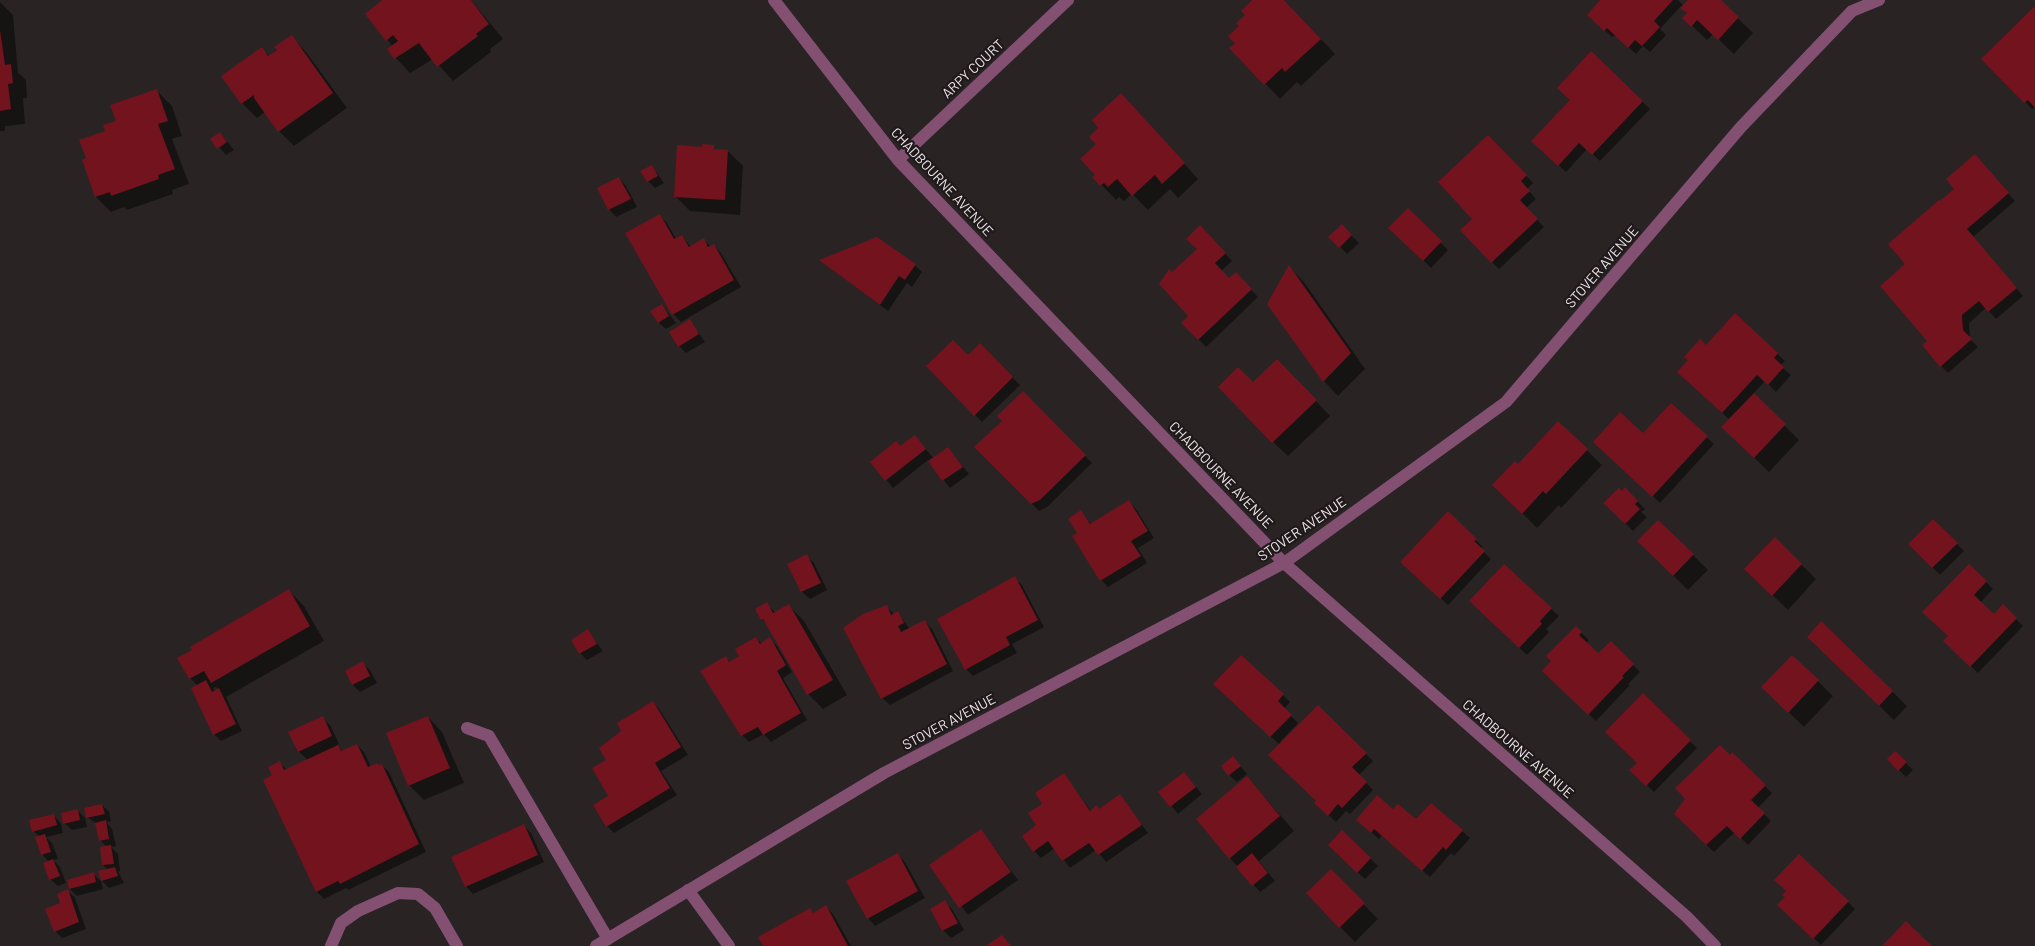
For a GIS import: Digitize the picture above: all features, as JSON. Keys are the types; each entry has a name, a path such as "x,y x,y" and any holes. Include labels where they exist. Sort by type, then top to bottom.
{"street":[{"name":"CHADBOURNE AVENUE","path":"774,0 898,160 1284,563 1687,917 1715,946"},
{"name":"ARPY COURT","path":"898,160 1068,0"},
{"name":"STOVER AVENUE","path":"596,946 884,774 1284,563 1506,402 1741,127 1852,11 1880,0"},
{"path":"466,728 489,736 608,939"},
{"path":"688,890 729,946"},
{"path":"331,946 341,923 358,911 398,894 418,894 435,908 457,946"}],"building":[{"path":"382,0 471,0 489,24 476,34 478,36 437,67 419,43 394,59 387,49 398,41 393,35 386,41 365,14"},
{"path":"1252,0 1284,0 1321,39 1285,72 1282,68 1264,85 1229,48 1235,44 1228,36 1239,26 1236,23 1245,15 1241,11"},
{"path":"1600,0 1673,0 1654,21 1660,27 1642,46 1635,40 1628,48 1607,28 1604,31 1587,15"},
{"path":"1688,0 1721,0 1739,17 1718,40 1697,20 1691,27 1682,18 1687,13 1680,8"},
{"path":"2035,6 2035,108 2028,100 2024,103 1981,59"},
{"path":"0,30 5,65 11,64 13,83 8,84 11,109 0,111"},
{"path":"292,35 333,93 278,132 254,98 254,95 241,104 221,76 262,47 268,56 277,50 274,47"},
{"path":"1591,51 1643,101 1592,155 1579,143 1558,166 1531,141 1570,100 1557,88"},
{"path":"157,89 168,121 158,124 175,169 158,175 159,179 111,196 110,192 95,197 82,160 86,158 79,140 105,131 103,125 116,121 110,105"},
{"path":"1121,93 1185,163 1162,184 1155,175 1132,196 1117,179 1108,187 1104,183 1100,186 1092,177 1095,175 1080,159 1096,144 1089,137 1098,128 1092,120"},
{"path":"220,132 227,142 217,149 210,139"},
{"path":"1488,135 1527,175 1521,181 1530,191 1520,200 1538,219 1491,263 1460,230 1472,219 1438,182"},
{"path":"702,144 714,145 714,149 728,150 725,200 674,197 677,145 702,147"},
{"path":"1975,154 2009,193 1967,229 2017,288 1988,312 1979,301 1962,315 1963,330 1972,339 1940,367 1922,345 1927,341 1880,286 1905,264 1888,244 1954,189 1946,179"},
{"path":"652,165 658,176 647,182 640,171"},
{"path":"619,177 631,199 608,210 597,188"},
{"path":"1408,208 1442,241 1423,261 1388,228"},
{"path":"660,214 674,239 682,235 689,247 704,238 708,247 714,244 734,280 672,315 625,233"},
{"path":"1342,224 1352,235 1339,248 1328,237"},
{"path":"1200,225 1226,253 1215,263 1229,278 1236,272 1252,289 1198,340 1181,323 1188,316 1159,284 1169,269 1172,272 1197,249 1186,239"},
{"path":"877,237 916,264 905,280 899,276 880,305 819,260"},
{"path":"1289,265 1351,353 1323,382 1267,304"},
{"path":"662,304 669,316 658,323 650,311"},
{"path":"1735,313 1778,353 1774,358 1784,367 1768,385 1757,375 1722,413 1677,372 1688,360 1684,357 1700,339 1706,345"},
{"path":"690,319 699,334 678,347 669,332"},
{"path":"953,340 968,355 980,343 1013,377 974,416 926,366"},
{"path":"1277,359 1317,400 1272,443 1218,387 1238,367 1253,382"},
{"path":"1023,391 1086,455 1040,500 1031,504 974,447 1002,421 997,416"},
{"path":"1754,393 1786,424 1754,458 1721,427"},
{"path":"1671,403 1708,436 1652,497 1593,442 1620,412 1643,433"},
{"path":"1558,421 1588,449 1546,494 1543,491 1522,514 1492,485 1515,461 1518,464"},
{"path":"915,435 926,449 885,481 870,462 896,441 900,446"},
{"path":"948,447 963,467 942,481 928,461"},
{"path":"1625,487 1638,501 1635,504 1640,509 1625,524 1603,503 1619,488 1622,491"},
{"path":"1129,500 1148,531 1131,541 1141,556 1100,581 1072,536 1077,533 1068,519 1081,510 1090,524"},
{"path":"1448,511 1477,539 1474,541 1485,551 1440,599 1400,562"},
{"path":"1933,519 1958,543 1932,568 1908,544"},
{"path":"1658,520 1694,554 1673,576 1637,541"},
{"path":"1775,537 1802,564 1772,596 1744,569"},
{"path":"807,554 821,583 801,592 787,564"},
{"path":"1504,564 1552,608 1540,621 1542,624 1519,648 1469,601"},
{"path":"1969,564 1987,581 1974,595 1994,614 2003,604 2017,618 1970,667 1943,641 1948,636 1922,612"},
{"path":"1015,576 1038,620 1006,637 1010,645 965,670 937,619"},
{"path":"289,589 310,626 211,683 204,671 189,679 177,658 192,650 190,647"},
{"path":"767,602 773,613 789,604 833,680 807,695 763,619 761,620 755,609"},
{"path":"887,605 891,615 898,611 904,623 898,626 901,632 925,620 947,664 881,699 843,628 863,614"},
{"path":"1821,621 1893,691 1879,706 1807,637"},
{"path":"1576,626 1582,632 1579,635 1598,653 1611,641 1634,664 1588,715 1542,671 1551,661 1546,656"},
{"path":"588,629 597,644 579,654 571,640"},
{"path":"756,637 760,644 770,637 786,665 777,671 801,713 763,735 758,727 741,736 700,671 726,656 729,662 739,656 735,649"},
{"path":"1241,655 1284,694 1278,701 1292,715 1270,737 1213,684"},
{"path":"1792,655 1819,680 1788,713 1761,687"},
{"path":"363,661 370,676 352,685 345,671"},
{"path":"206,680 212,692 219,688 236,724 213,735 191,688"},
{"path":"1643,693 1691,740 1646,786 1629,770 1637,763 1605,732"},
{"path":"653,701 681,747 655,763 670,788 606,827 593,805 608,796 592,768 606,760 599,748 621,731 617,723"},
{"path":"1318,705 1367,753 1352,767 1367,782 1342,808 1338,804 1328,816 1314,803 1316,801 1268,755"},
{"path":"323,716 332,736 298,752 288,732"},
{"path":"428,716 450,768 408,786 386,733"},
{"path":"357,744 368,767 377,763 378,765 382,764 419,844 340,884 338,881 316,892 263,780 272,775 268,767 280,761 284,770 338,745 341,751"},
{"path":"1720,745 1730,755 1732,752 1766,785 1751,800 1765,813 1740,839 1727,826 1706,845 1674,814 1685,799 1675,788"},
{"path":"1895,751 1907,762 1898,771 1887,759"},
{"path":"1233,756 1241,766 1228,776 1221,766"},
{"path":"1184,772 1196,787 1170,807 1158,792"},
{"path":"1064,773 1090,811 1097,805 1099,809 1120,794 1142,825 1098,855 1089,843 1062,861 1048,841 1033,852 1022,836 1036,825 1028,813 1042,804 1035,793"},
{"path":"1247,776 1280,816 1229,859 1196,819"},
{"path":"1377,795 1393,809 1398,804 1416,819 1431,803 1463,830 1446,850 1443,847 1422,871 1374,829 1371,833 1356,820"},
{"path":"102,804 105,814 86,818 84,808"},
{"path":"78,809 80,820 63,824 61,813"},
{"path":"54,814 57,825 32,832 29,820"},
{"path":"106,820 109,839 99,841 95,823"},
{"path":"524,824 538,855 465,887 451,857"},
{"path":"981,829 1011,872 959,908 929,865"},
{"path":"1342,830 1371,858 1357,873 1328,845"},
{"path":"45,834 51,852 41,855 35,837"},
{"path":"111,845 114,864 102,865 100,847"},
{"path":"898,853 918,891 867,919 846,881"},
{"path":"1252,853 1268,873 1252,886 1236,867"},
{"path":"1799,854 1849,901 1813,939 1777,905 1785,897 1782,895 1786,891 1774,880"},
{"path":"53,859 60,876 49,880 43,863"},
{"path":"115,867 118,876 101,881 98,871"},
{"path":"1331,869 1365,903 1339,928 1306,893"},
{"path":"94,872 96,882 69,889 67,880"},
{"path":"68,889 79,922 54,932 45,909 60,903 57,894"},
{"path":"945,900 958,923 942,931 930,909"},
{"path":"826,905 848,946 763,946 758,937 810,908 813,913"},
{"path":"1906,921 1932,946 1882,946"},
{"path":"1002,935 1011,946 986,946"}]}
